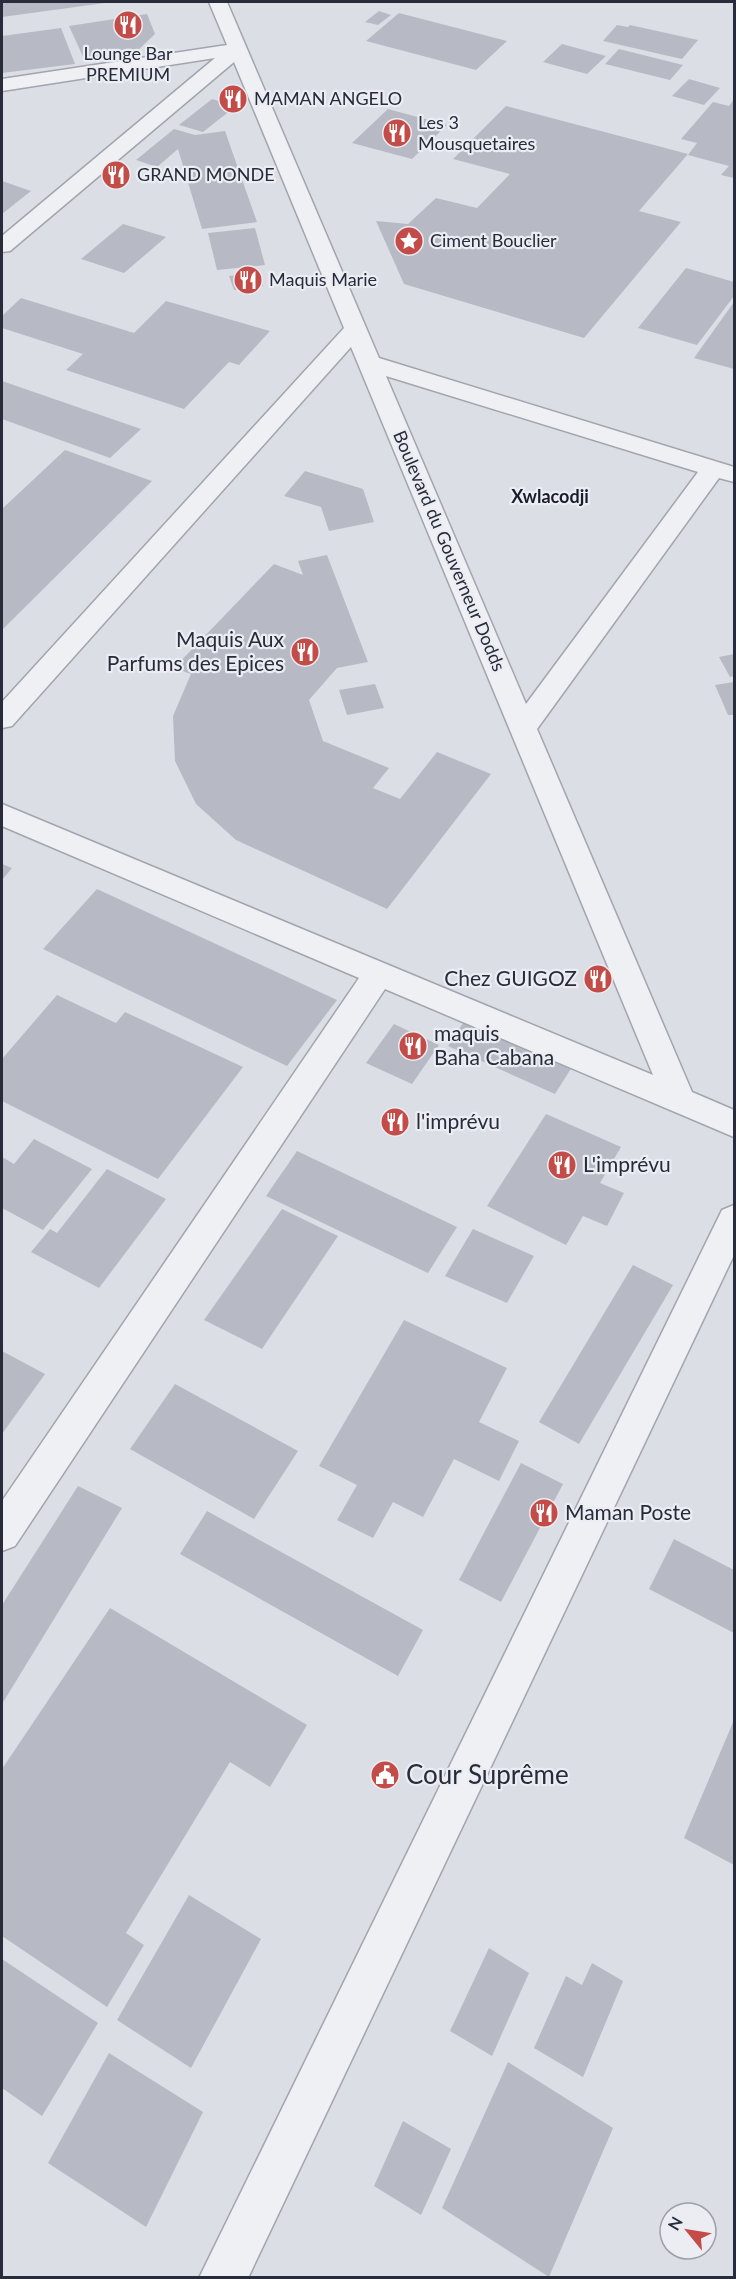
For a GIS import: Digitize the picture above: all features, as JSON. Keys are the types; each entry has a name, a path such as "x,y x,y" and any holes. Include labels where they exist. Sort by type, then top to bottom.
{"street":[{"name":"Boulevard du Gouverneur Dodds","path":"218,2 680,1100"},
{"path":"2,85 238,49"},
{"path":"2,246 238,49"},
{"path":"2,718 356,329"},
{"path":"370,363 724,471 523,728"},
{"path":"2,814 735,1124"},
{"path":"2,1533 379,974"},
{"path":"223,2277 735,1220"}],"building":[{"path":"2,2 105,2 105,3 2,17"},
{"path":"379,11 391,15 378,25 365,22"},
{"path":"399,13 507,41 476,70 366,41"},
{"path":"147,14 155,34 134,54 85,61 69,26"},
{"path":"617,25 628,27 630,25 698,40 682,59 603,41"},
{"path":"61,28 75,64 2,73 2,36"},
{"path":"562,44 606,56 587,74 543,62"},
{"path":"619,49 683,65 670,80 605,64"},
{"path":"689,79 720,88 704,105 672,96"},
{"path":"212,99 236,106 203,132 179,125"},
{"path":"734,99 734,178 721,175 729,166 688,155 697,143 681,139 713,102 729,106"},
{"path":"506,106 688,154 639,211 681,222 584,338 404,284 376,221 408,224 436,198 477,208 510,174 453,159"},
{"path":"388,109 447,125 412,159 352,143"},
{"path":"174,129 195,135 225,131 257,222 202,229 178,149 157,167 136,160"},
{"path":"2,181 31,191 2,214"},
{"path":"123,224 166,237 124,273 81,259"},
{"path":"255,228 265,265 217,270 208,233"},
{"path":"686,268 734,282 734,296 697,345 638,328"},
{"path":"258,272 263,286 234,290 229,276"},
{"path":"21,298 134,333 166,301 270,331 239,365 229,362 184,409 66,370 83,354 2,328 2,316"},
{"path":"734,302 734,369 694,358"},
{"path":"2,381 141,429 110,458 2,419"},
{"path":"65,450 152,481 2,630 2,509"},
{"path":"305,471 363,489 374,522 329,531 321,507 284,496"},
{"path":"327,555 368,662 337,668 309,700 323,741 389,768 373,788 400,799 437,752 491,774 387,909 236,840 196,804 175,761 173,716 191,674 174,668 274,564 303,575 298,561"},
{"path":"734,654 734,676 730,677 719,657"},
{"path":"734,682 734,715 728,715 715,685"},
{"path":"375,684 384,708 347,715 339,690"},
{"path":"2,864 12,868 2,880"},
{"path":"97,889 337,1000 287,1066 43,949"},
{"path":"57,995 116,1023 125,1012 243,1067 158,1179 2,1101 2,1059"},
{"path":"465,1020 572,1067 555,1094 448,1046"},
{"path":"394,1024 439,1045 412,1084 366,1063"},
{"name":"L'imprévu","path":"546,1114 621,1147 600,1183 624,1193 607,1226 583,1216 566,1245 487,1206"},
{"path":"34,1139 92,1169 43,1230 2,1208 2,1157 14,1164"},
{"path":"297,1151 457,1227 428,1273 266,1196"},
{"path":"107,1169 166,1199 99,1288 31,1252 50,1229 57,1233"},
{"path":"282,1209 338,1236 262,1349 204,1320"},
{"path":"473,1229 534,1256 507,1303 445,1276"},
{"path":"633,1265 673,1285 579,1444 539,1422"},
{"path":"404,1320 507,1368 479,1422 519,1441 499,1481 454,1459 423,1517 393,1502 373,1538 337,1520 357,1485 319,1466"},
{"path":"2,1351 45,1374 2,1434"},
{"path":"175,1384 298,1451 254,1519 130,1449"},
{"path":"521,1463 563,1484 501,1602 459,1580"},
{"path":"78,1486 122,1508 2,1704 2,1605"},
{"path":"207,1511 423,1630 398,1676 180,1554"},
{"path":"674,1539 734,1570 734,1633 649,1589"},
{"path":"110,1608 307,1725 270,1787 230,1762 126,1933 144,1945 107,2007 2,1936 2,1769"},
{"path":"734,1720 734,1865 684,1838"},
{"path":"189,1895 261,1939 191,2068 117,2020"},
{"path":"489,1948 529,1973 492,2056 450,2031"},
{"path":"2,1959 98,2023 42,2116 2,2088"},
{"path":"592,1963 623,1981 583,2077 534,2048 566,1976 582,1985"},
{"path":"109,2053 203,2112 146,2227 48,2163"},
{"path":"508,2062 613,2128 549,2277 442,2208"},
{"path":"403,2121 451,2149 421,2215 374,2186"}],"place":[{"name":"Lounge Bar PREMIUM","path":"128,25"},
{"name":"MAMAN ANGELO","path":"233,99"},
{"name":"Les 3 Mousquetaires","path":"397,133"},
{"name":"GRAND MONDE","path":"116,175"},
{"name":"Ciment Bouclier","path":"409,241"},
{"name":"Maquis Marie","path":"248,280"},
{"name":"Maquis Aux Parfums des Epices","path":"305,652"},
{"name":"Chez GUIGOZ","path":"598,979"},
{"name":"maquis Baha Cabana","path":"413,1046"},
{"name":"l'imprévu","path":"395,1122"},
{"name":"L'imprévu","path":"562,1165"},
{"name":"Maman Poste","path":"544,1513"},
{"name":"Cour Suprême","path":"385,1775"}],"district":[{"name":"Xwlacodji","path":"550,497"}]}
